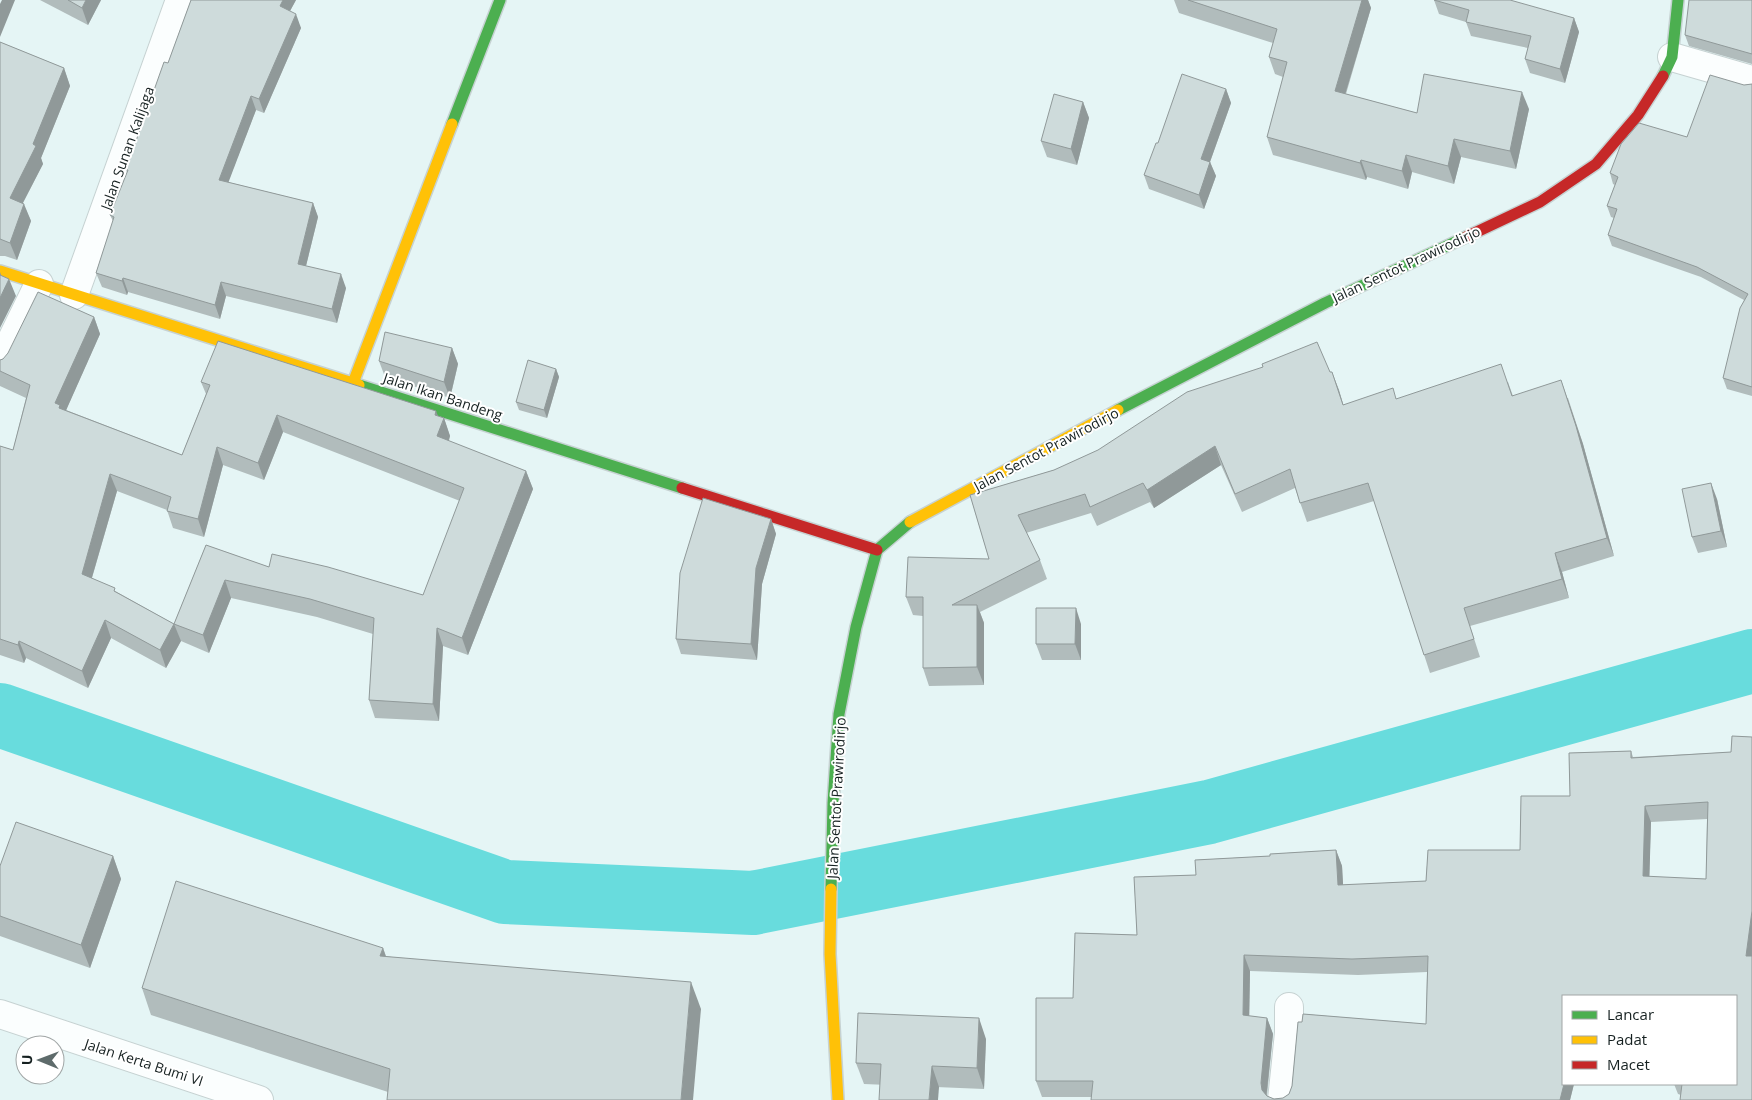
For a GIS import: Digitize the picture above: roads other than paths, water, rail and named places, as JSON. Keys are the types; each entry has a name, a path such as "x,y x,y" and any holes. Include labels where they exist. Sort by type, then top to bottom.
{"street":[{"name":"Jalan Sunan Kalijaga","path":"74,295 180,0"},
{"path":"353,383 500,0"},
{"name":"Jalan Sentot Prawirodirjo","path":"838,1100 830,954 833,803 839,714 856,627 877,550 905,526 1051,445 1324,302 1540,202 1596,164 1644,107 1660,83 1672,57 1678,0"},
{"path":"1672,57 1752,80"},
{"name":"Jalan Ikan Bandeng","path":"0,271 877,550"},
{"path":"0,364 39,284"},
{"path":"1282,1100 1290,1007"},
{"name":"Jalan Kerta Bumi VI","path":"0,1014 259,1100"}],"waterway":[{"path":"0,715 505,892 753,903 1209,812 1752,661"}]}
